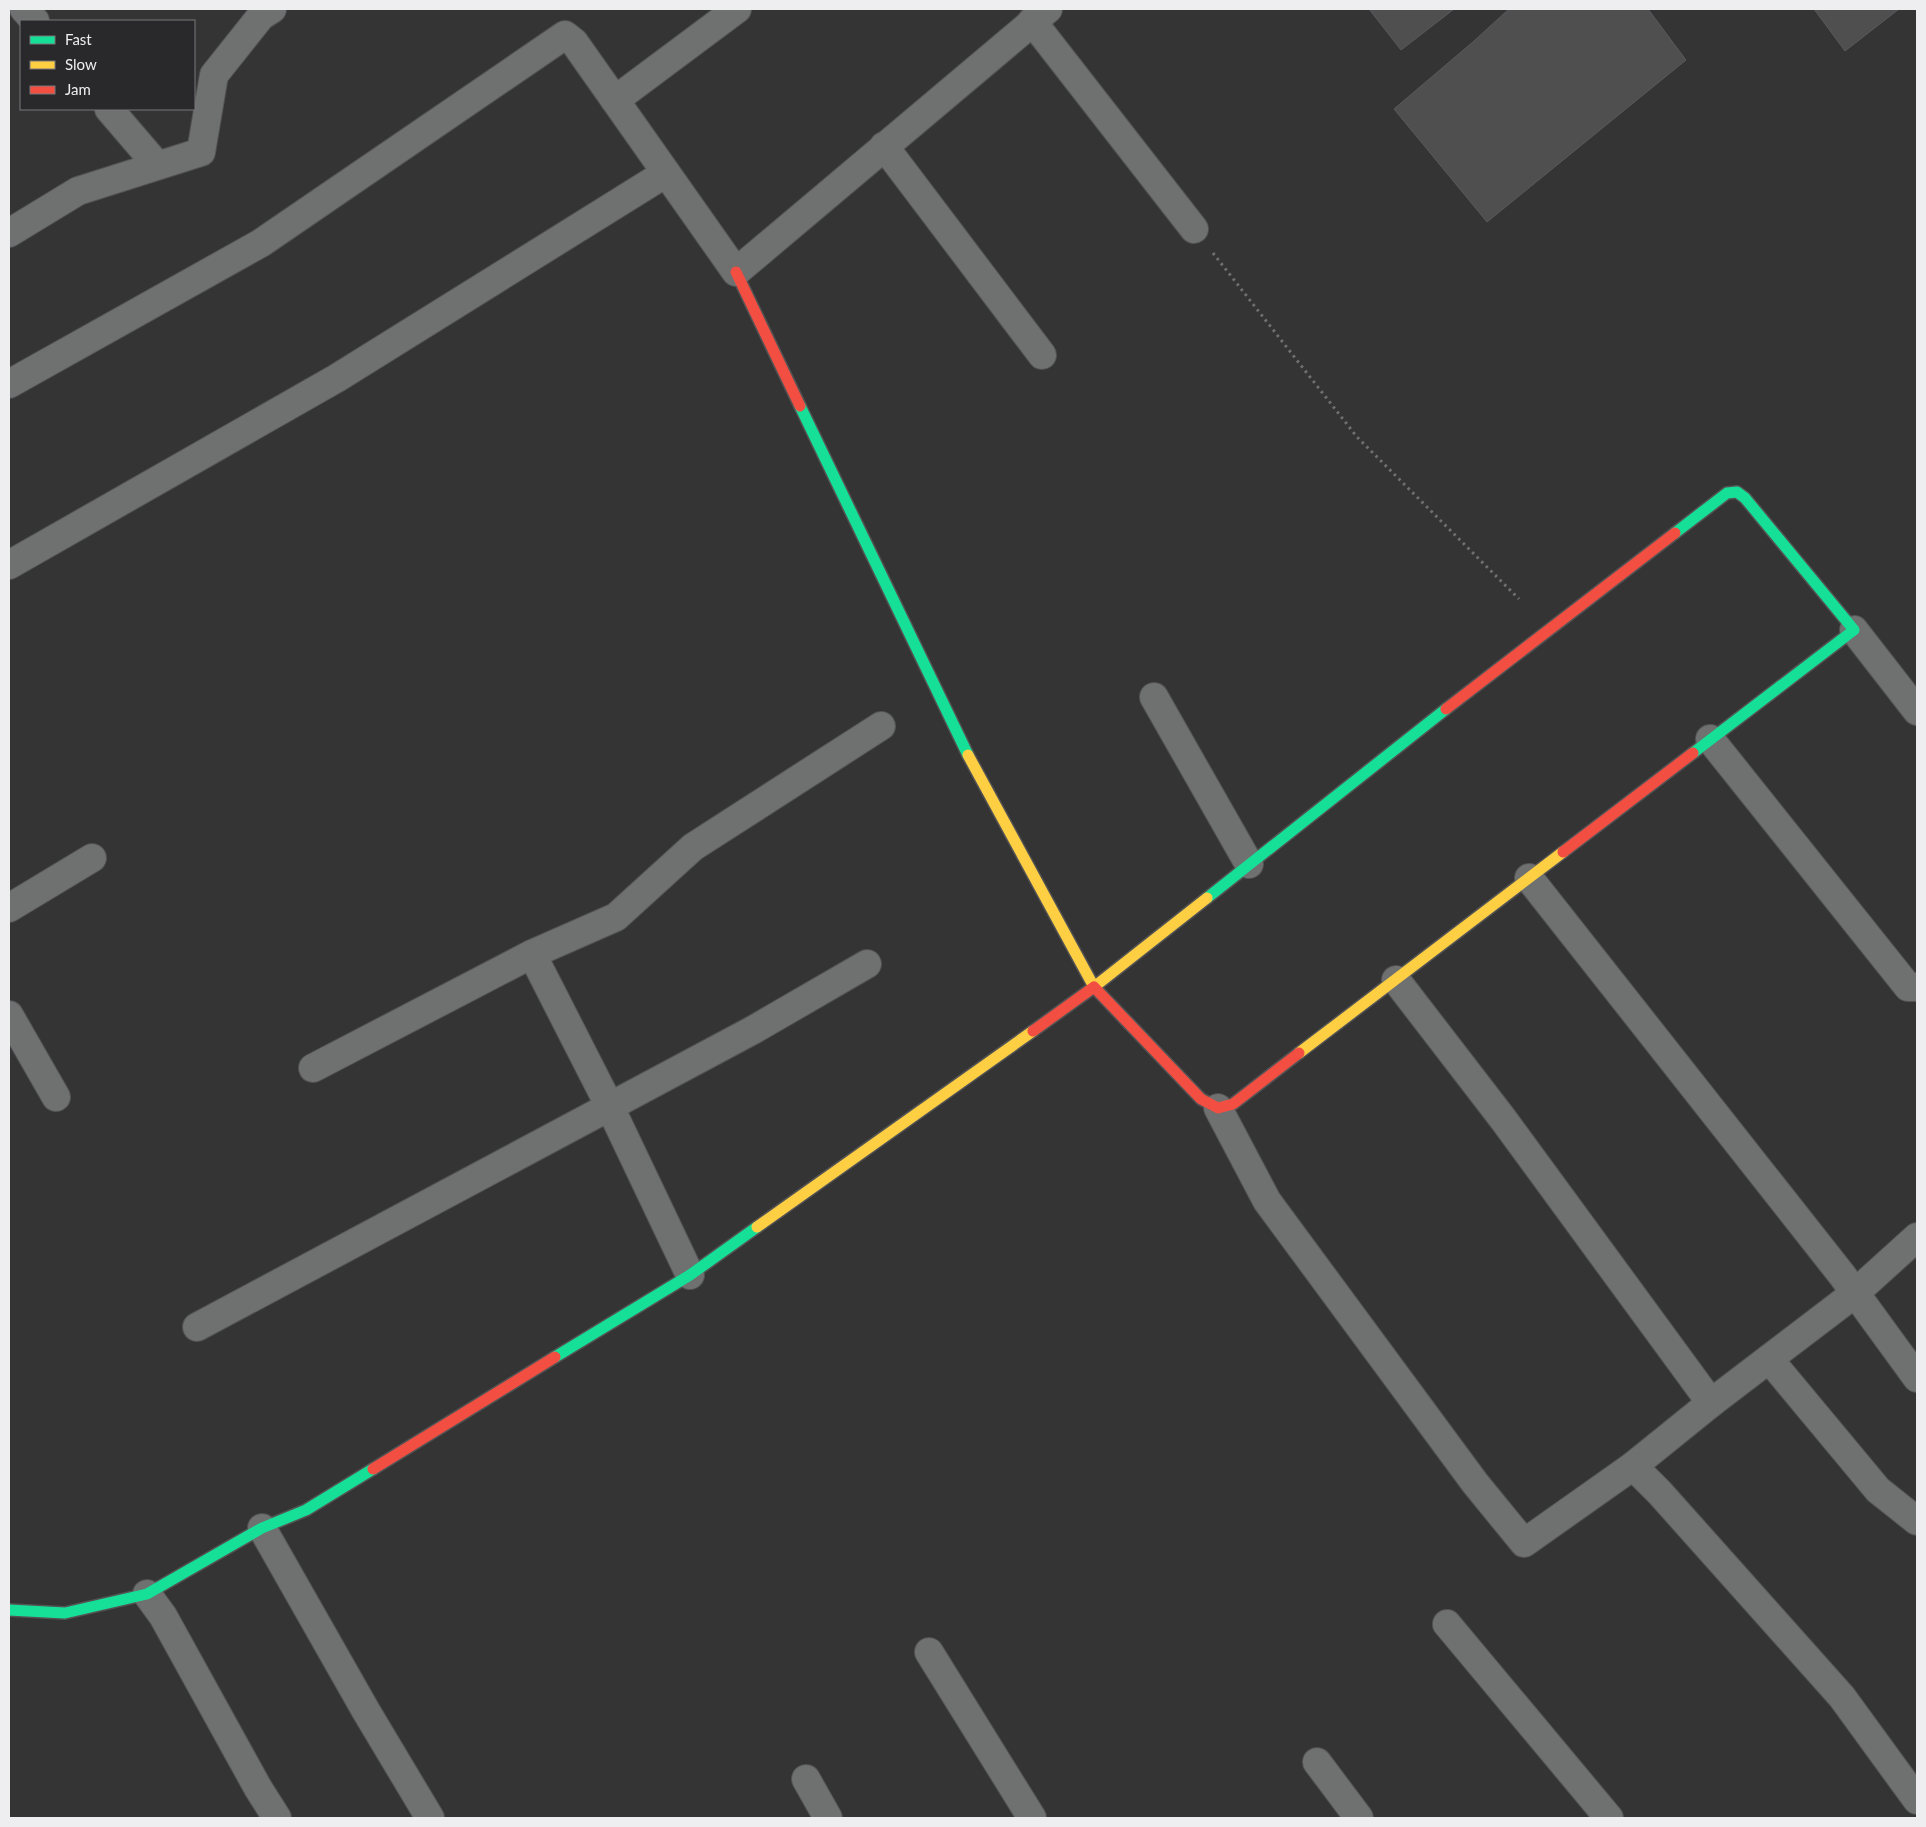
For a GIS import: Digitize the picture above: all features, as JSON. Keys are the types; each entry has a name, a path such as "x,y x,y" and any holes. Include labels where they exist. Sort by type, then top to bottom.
{"street":[{"path":"24,9 33,20"},
{"path":"9,233 78,191 201,152 214,75 261,16 272,9"},
{"path":"615,100 737,9"},
{"path":"736,272 1040,15 1194,229"},
{"path":"9,384 261,244 565,35 574,42 736,272 966,751 1094,987 1201,1099 1218,1108 1267,1201 1475,1483 1524,1543 1633,1466 1711,1403 1854,1294 1917,1237"},
{"path":"110,110 157,165"},
{"path":"884,146 1042,355"},
{"path":"9,565 337,378 666,173"},
{"path":"9,1610 65,1613 147,1594 262,1528 306,1510 690,1275 1094,987 1536,638 1727,493 1737,492 1745,498 1854,630 1917,711"},
{"path":"1218,1108 1233,1104 1854,630"},
{"path":"1154,697 1249,864"},
{"path":"313,1068 532,954 616,917 693,848 881,726"},
{"path":"1710,739 1908,987 1917,987"},
{"path":"9,908 92,858"},
{"path":"1529,878 1842,1275 1917,1378"},
{"path":"532,954 610,1107 690,1275"},
{"path":"197,1327 610,1107 752,1030 867,964"},
{"path":"1396,980 1509,1127 1711,1403"},
{"path":"9,1014 56,1097"},
{"path":"1769,1359 1878,1490 1917,1520"},
{"path":"1633,1466 1666,1500 1842,1698 1917,1800"},
{"path":"262,1528 366,1711 430,1818"},
{"path":"147,1594 163,1616 258,1788 277,1818"},
{"path":"1448,1624 1609,1818"},
{"path":"929,1652 1032,1818"},
{"path":"1317,1762 1359,1818"},
{"path":"806,1779 828,1818"}],"path":[{"path":"1194,229 1357,436 1519,599"}],"building":[{"path":"1369,9 1454,9 1401,50"},
{"path":"1509,9 1648,9 1686,60 1487,222 1394,109"},
{"path":"1814,9 1899,9 1845,51"}],"traffic: fast":[{"path":"800,406 968,755"},
{"path":"1675,533 1727,493 1737,492 1745,498 1854,630 1693,753"},
{"path":"1207,898 1446,709"},
{"path":"555,1357 690,1275 757,1227"},
{"path":"9,1610 65,1613 147,1594 262,1528 306,1510 373,1469"}],"traffic: slow":[{"path":"968,755 1094,987 1207,898"},
{"path":"1299,1053 1563,852"},
{"path":"757,1227 1033,1031"}],"traffic: jam":[{"path":"736,272 800,406"},
{"path":"1446,709 1675,533"},
{"path":"1563,852 1693,753"},
{"path":"1033,1031 1094,987 1201,1099 1218,1108 1233,1104 1299,1053"},
{"path":"373,1469 555,1357"}]}
